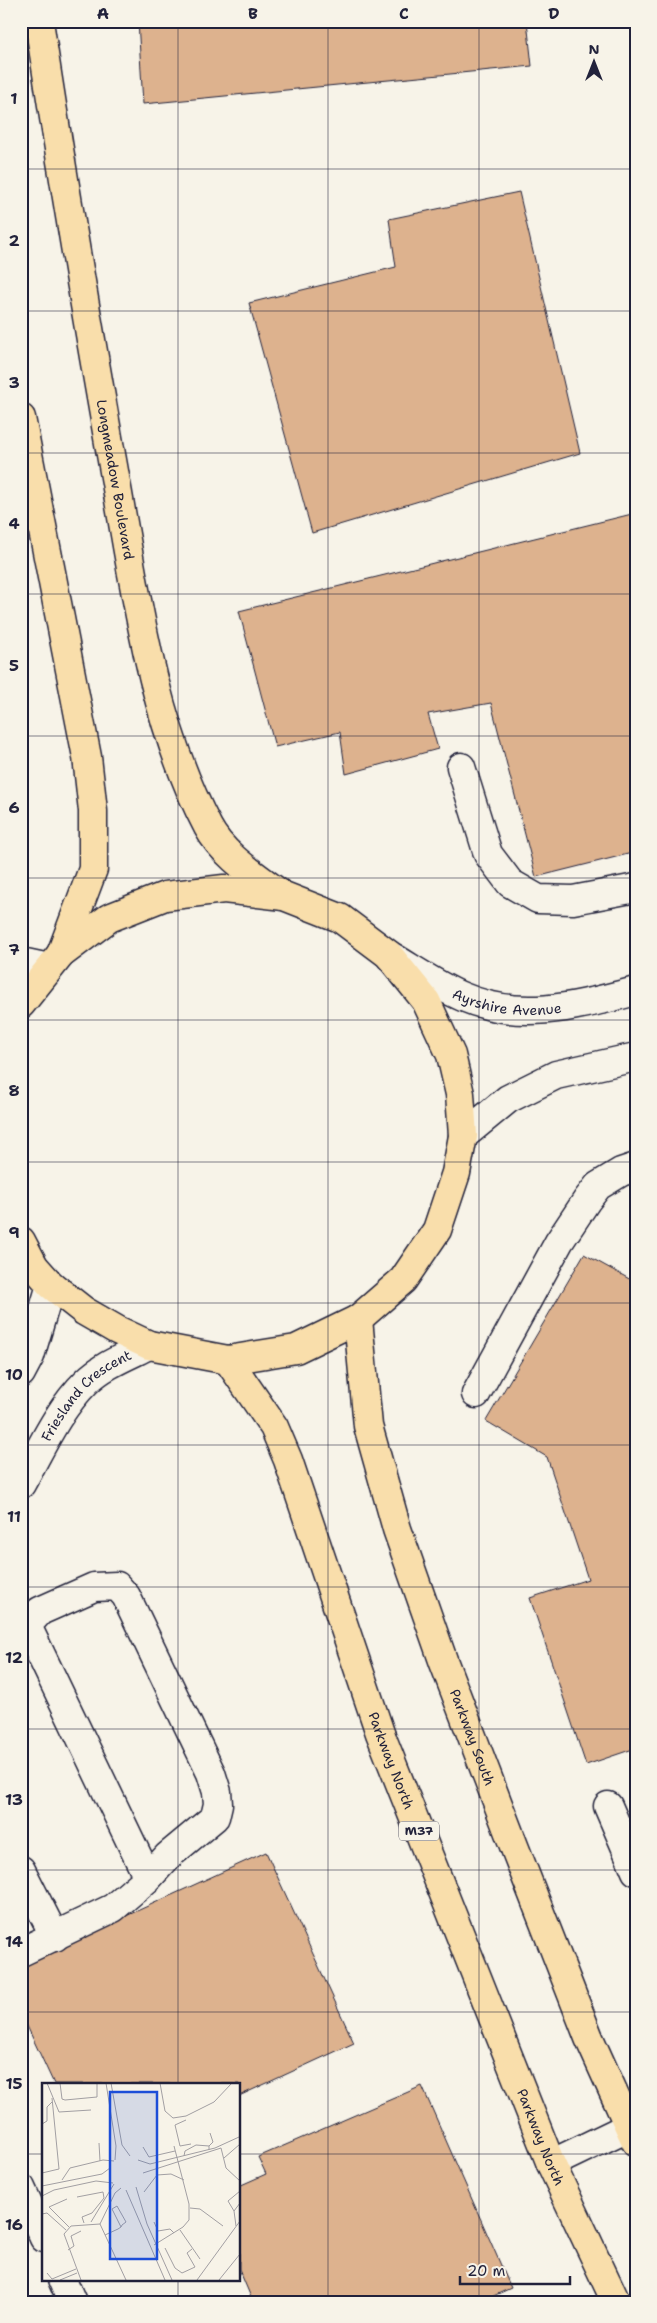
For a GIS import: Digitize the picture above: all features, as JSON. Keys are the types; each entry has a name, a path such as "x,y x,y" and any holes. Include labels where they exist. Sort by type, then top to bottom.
{"main road":[{"name":"Longmeadow Boulevard","path":"39,21 67,212 142,625 173,745 209,829 236,862 284,896"},
{"path":"21,418 87,757 93,812 93,870 55,961"},
{"path":"21,1004 55,961 109,918 165,896 224,889 284,896 340,918 388,954 426,1001 451,1055 460,1094 463,1136 456,1173 436,1230 403,1280 358,1319 296,1349 228,1360 149,1345 117,1330 84,1311 35,1270 21,1241"},
{"name":"Parkway South","path":"358,1319 368,1426 397,1529 444,1664 589,2038 633,2131"},
{"name":"Parkway North","path":"228,1360 274,1427 288,1460 380,1733 550,2164 616,2302"}],"street":[{"path":"461,767 488,854 510,883 538,899 573,900 636,888"},
{"name":"Ayrshire Avenue","path":"388,954 463,997 507,1010 562,1009 636,991"},
{"path":"21,962 55,961"},
{"path":"463,1136 508,1099 556,1075 636,1057"},
{"path":"476,1394 559,1242 588,1200 598,1186 620,1172 636,1167"},
{"path":"21,1373 30,1356 35,1270"},
{"name":"Friesland Crescent","path":"21,1484 62,1411 86,1382 108,1365 149,1345"},
{"path":"21,1952 55,1938 113,1908 148,1878 168,1856 215,1817 218,1804 217,1792 211,1773 126,1596 117,1586 94,1586 40,1611 29,1622 30,1632 148,1878"},
{"path":"608,1806 636,1871"},
{"path":"21,1870 55,1938"},
{"path":"550,2164 633,2131"},
{"path":"21,2188 42,2234"},
{"path":"62,2280 72,2302"}],"building":[{"path":"138,21 527,21 532,66 143,104"},
{"path":"519,192 580,453 312,533 249,303 396,267 389,219"},
{"path":"636,513 636,852 536,877 491,703 428,714 438,749 346,774 340,732 275,747 239,611"},
{"path":"584,1254 633,1281 636,1280 636,1748 586,1765 530,1598 588,1579 547,1457 486,1421"},
{"path":"266,1852 354,2043 240,2096 240,2083 54,2083 21,2013 21,1964"},
{"path":"422,2086 511,2288 480,2302 253,2302 240,2271 240,2186 266,2174 258,2157"}]}
